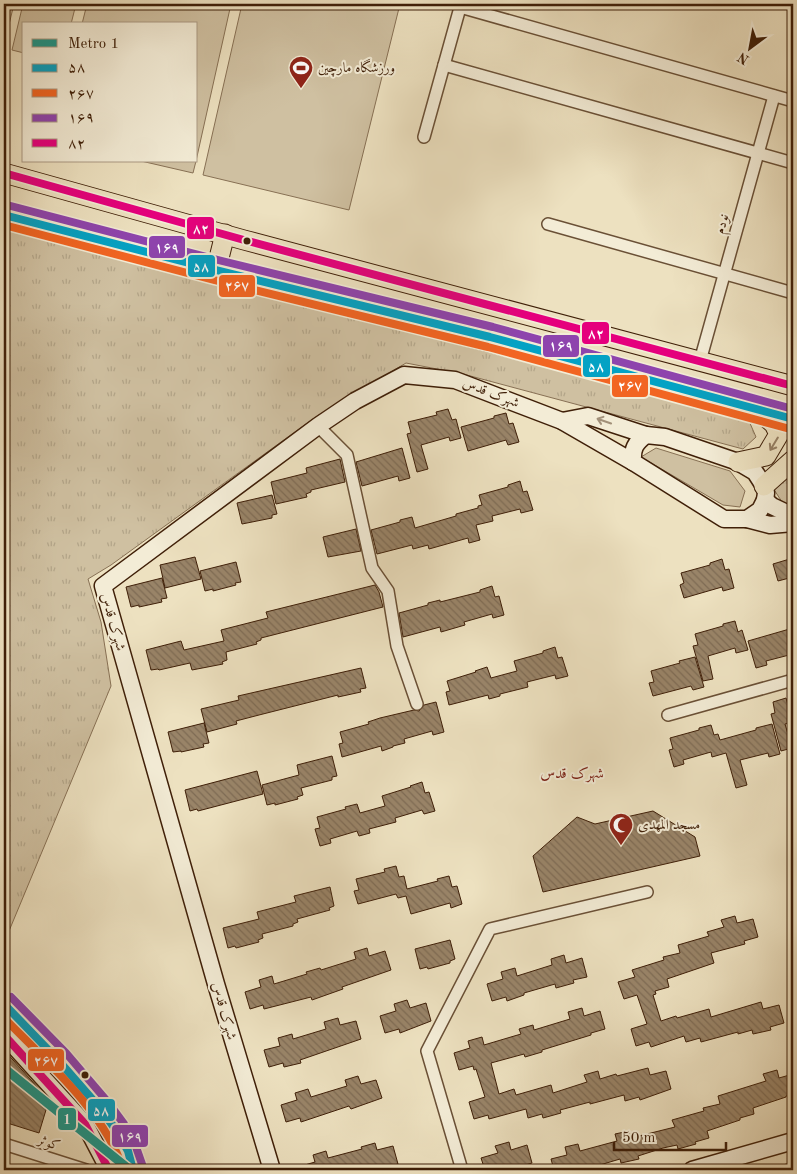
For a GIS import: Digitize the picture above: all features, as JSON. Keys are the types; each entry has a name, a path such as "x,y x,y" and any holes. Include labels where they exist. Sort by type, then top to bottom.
{"main road":[{"path":"4,173 793,386"},
{"path":"4,215 216,270 490,337 793,419"},
{"path":"216,270 225,234"},
{"path":"738,462 766,456 779,434 774,424 759,411"},
{"path":"764,493 793,460"}],"street":[{"path":"424,137 461,5 793,102"},
{"path":"444,65 793,163"},
{"name":"نودم","path":"700,361 774,96"},
{"path":"548,224 793,293"},
{"name":"شهرک قدس","path":"272,1170 216,984 103,586 318,426 355,401 404,376 455,380 562,421 634,462"},
{"path":"562,421 588,416 646,435 665,437 738,462 755,472 772,506 793,516"},
{"path":"318,426 347,455 372,568 388,591 397,646 417,704"},
{"path":"646,435 638,441 632,451 634,462 724,519 748,519 770,525 793,523"},
{"path":"748,519 760,510 764,493"},
{"path":"668,715 793,680"},
{"path":"462,1170 427,1051 490,929 648,892"},
{"path":"4,1004 83,1088 122,1138 133,1170"},
{"path":"4,1035 85,1124 109,1170"},
{"path":"692,1170 793,1141"},
{"name":"کوثر","path":"4,1144 86,1170"},
{"path":"788,1170 793,1169"}],"green space":[{"path":"4,4 14,4 4,45"},
{"path":"23,4 76,4 72,22 22,22 22,52 12,50"},
{"path":"87,4 231,4 198,152 198,22 82,22"},
{"name":"ورزشگاه مارچین","path":"242,4 400,4 349,210 203,175"},
{"path":"145,162 196,162 193,173"},
{"path":"4,224 749,421 756,437 743,449 463,374 406,363 317,416 111,565 88,579 101,622 111,686 4,943"},
{"path":"656,448 730,471 745,491 740,507 723,505 641,457"},
{"path":"793,472 793,507 784,505 773,488"}],"building":[{"path":"448,409 452,420 456,419 461,438 450,441 449,437 421,445 428,469 417,472 407,434 411,433 408,422 437,415 436,412"},
{"path":"506,413 509,424 513,423 519,442 508,445 506,440 468,451 461,427"},
{"path":"402,448 410,478 399,481 398,476 362,486 356,462"},
{"path":"340,459 345,482 311,490 311,492 306,494 307,497 276,504 271,482 307,473 306,468"},
{"path":"520,481 523,492 527,491 533,510 521,513 520,509 492,516 493,521 476,525 480,540 469,543 468,538 429,549 428,545 413,549 412,545 377,554 371,530 412,517 415,528 456,516 456,514 478,508 478,506 482,505 479,495 508,487 508,485"},
{"path":"272,495 277,514 272,515 272,518 242,524 237,503"},
{"path":"356,529 361,551 328,557 323,537"},
{"path":"195,557 201,579 165,588 160,565"},
{"path":"793,558 793,577 778,581 773,564"},
{"path":"722,559 725,570 729,569 734,588 723,591 722,587 684,598 680,585 684,583 681,573 710,565 710,563"},
{"path":"236,562 241,582 213,591 213,589 205,591 200,571"},
{"path":"162,578 167,598 161,599 162,602 131,607 126,587"},
{"path":"375,585 383,607 261,638 261,640 256,642 257,644 226,652 227,660 222,662 223,664 192,670 190,663 151,670 146,650 181,641 184,650 224,641 221,630 268,618 266,612"},
{"path":"492,586 495,597 499,596 504,615 493,618 492,614 464,622 465,625 441,632 440,627 403,637 399,613 428,605 428,603 440,600 440,602 480,592 480,590"},
{"path":"735,621 738,632 742,630 748,650 736,653 735,648 708,656 713,679 703,681 693,646 698,645 695,634"},
{"path":"793,628 793,654 766,661 767,665 756,668 748,641"},
{"path":"555,647 558,658 562,657 568,676 556,679 555,675 527,682 528,687 500,694 500,696 489,699 488,695 449,705 446,692 450,691 447,681 487,667 491,678 517,671 514,661 543,653 543,651"},
{"path":"695,657 704,687 693,690 691,686 653,696 649,683 654,682 651,671"},
{"path":"361,668 366,688 360,689 361,692 338,697 338,695 259,715 236,721 237,724 207,732 201,709 239,700 238,696"},
{"path":"786,698 789,709 793,708 793,722 785,724 792,748 781,751 771,714 775,713 773,702"},
{"path":"436,702 444,732 433,735 432,731 404,739 405,743 382,751 381,746 342,757 339,744 343,743 340,732 369,724 368,722 380,718 414,710 419,711 424,705"},
{"path":"204,723 209,743 203,744 204,747 173,752 168,732"},
{"path":"772,724 780,754 769,757 768,753 740,760 747,785 736,788 726,753 712,757 711,752 683,760 684,764 674,767 669,750 673,749 670,738 711,725 714,735 718,734 720,740"},
{"path":"332,756 337,776 332,777 332,780 301,788 303,795 297,797 298,799 275,805 275,803 267,805 262,785 299,775 297,765"},
{"path":"257,771 263,794 198,811 197,809 190,811 185,790"},
{"path":"422,782 425,793 429,792 435,811 424,814 422,810 395,818 396,822 369,829 370,833 359,836 357,831 330,839 331,843 320,846 315,829 320,828 317,817 357,804 360,813 385,806 382,796"},
{"name":"مسجد المهدی","path":"653,811 695,837 700,856 543,892 533,856 577,817 595,824"},
{"path":"396,866 399,877 404,876 407,889 438,881 437,879 449,876 452,887 457,886 462,904 451,908 450,903 411,914 406,896 398,898 396,894 358,904 354,891 359,890 356,879 385,872 384,869"},
{"path":"330,887 334,906 329,908 330,910 297,919 298,922 293,924 293,926 262,934 263,938 258,940 259,942 236,948 235,946 228,948 223,928 259,919 257,912 296,902 294,896"},
{"path":"735,916 737,923 753,919 758,937 744,941 745,944 711,953 714,963 667,979 669,987 655,991 656,994 653,995 661,1021 709,1009 711,1017 761,1002 763,1009 779,1005 784,1023 770,1027 771,1030 753,1034 752,1030 738,1034 738,1032 701,1042 700,1038 686,1042 684,1036 651,1047 649,1042 636,1046 631,1029 647,1024 637,995 624,999 618,982 635,977 632,970 664,960 663,957 680,953 678,945 709,936 707,932 724,927 721,920"},
{"path":"450,940 455,959 450,961 450,963 428,969 427,967 420,969 415,949"},
{"path":"367,948 369,956 385,951 391,970 342,987 343,989 312,1000 311,997 264,1009 263,1005 250,1009 245,992 261,987 259,980 272,976 274,984 307,974 306,972 320,968 321,970 356,959 354,952"},
{"path":"564,955 566,963 582,958 587,977 573,980 574,983 556,988 555,984 524,993 524,995 507,1001 506,997 492,1001 487,984 503,979 501,972 515,968 517,976 552,965 551,959"},
{"path":"407,1000 410,1008 426,1003 431,1021 400,1033 399,1029 385,1033 380,1016 396,1011 394,1004"},
{"path":"582,1008 584,1016 600,1011 605,1029 542,1050 542,1052 525,1057 524,1054 491,1063 499,1094 514,1089 516,1095 551,1085 553,1093 587,1082 584,1075 598,1071 600,1079 648,1068 650,1075 666,1071 671,1089 640,1100 639,1097 625,1101 624,1095 590,1104 590,1102 560,1110 561,1113 543,1118 542,1114 528,1118 526,1109 489,1119 488,1115 474,1119 469,1102 485,1097 476,1069 474,1070 473,1066 459,1070 454,1053 470,1048 468,1041 482,1037 484,1045 521,1034 519,1029 533,1025 534,1030 570,1019 568,1012"},
{"path":"338,1018 340,1025 356,1021 361,1039 300,1060 301,1063 284,1067 283,1063 269,1067 264,1050 280,1046 278,1038 292,1034 293,1039 326,1029 324,1022"},
{"path":"4,1050 49,1100 39,1133 4,1122"},
{"path":"777,1070 779,1078 793,1074 793,1094 753,1108 754,1114 707,1131 709,1138 695,1142 696,1144 678,1149 677,1145 663,1148 638,1156 639,1159 621,1163 620,1159 583,1170 554,1170 551,1159 567,1155 565,1147 578,1144 580,1151 617,1141 615,1134 629,1131 631,1138 675,1127 672,1120 704,1111 703,1108 720,1104 718,1096 766,1081 763,1074"},
{"path":"358,1076 361,1084 376,1080 382,1098 351,1109 349,1106 301,1122 300,1118 286,1122 281,1105 297,1100 295,1093 308,1089 311,1097 347,1086 345,1080"},
{"path":"509,1142 511,1150 527,1145 532,1163 518,1167 519,1170 485,1170 481,1158 498,1153 495,1146"},
{"path":"375,1143 377,1150 393,1146 398,1164 384,1168 384,1170 298,1170 298,1167 315,1162 313,1155 326,1151 328,1158 362,1149 361,1147"}],"metro line":[{"name":"1","path":"4,1068 130,1170"}],"transit line":[{"name":"۸۲","path":"4,173 244,240 793,386"},
{"name":"۱۶۹","path":"7,205 218,260 493,327 793,409"},
{"name":"۵۸","path":"4,215 216,270 490,337 793,419"},
{"name":"۲۶۷","path":"4,225 214,280 488,347 790,429"},
{"name":"۱۶۹","path":"11,997 66,1053 107,1101 124,1124 136,1147 143,1167"},
{"name":"۵۸","path":"4,1004 58,1060 99,1107 116,1130 128,1151 133,1170"},
{"name":"۲۶۷","path":"4,1018 55,1069 89,1108 115,1149 123,1170"},
{"name":"۸۲","path":"4,1035 85,1124 109,1170"}],"place":[{"name":"ورزشگاه مارچین","path":"301,89"},
{"name":"مسجد المهدی","path":"621,846"}],"district":[{"name":"شهرک قدس","path":"572,774"}]}
